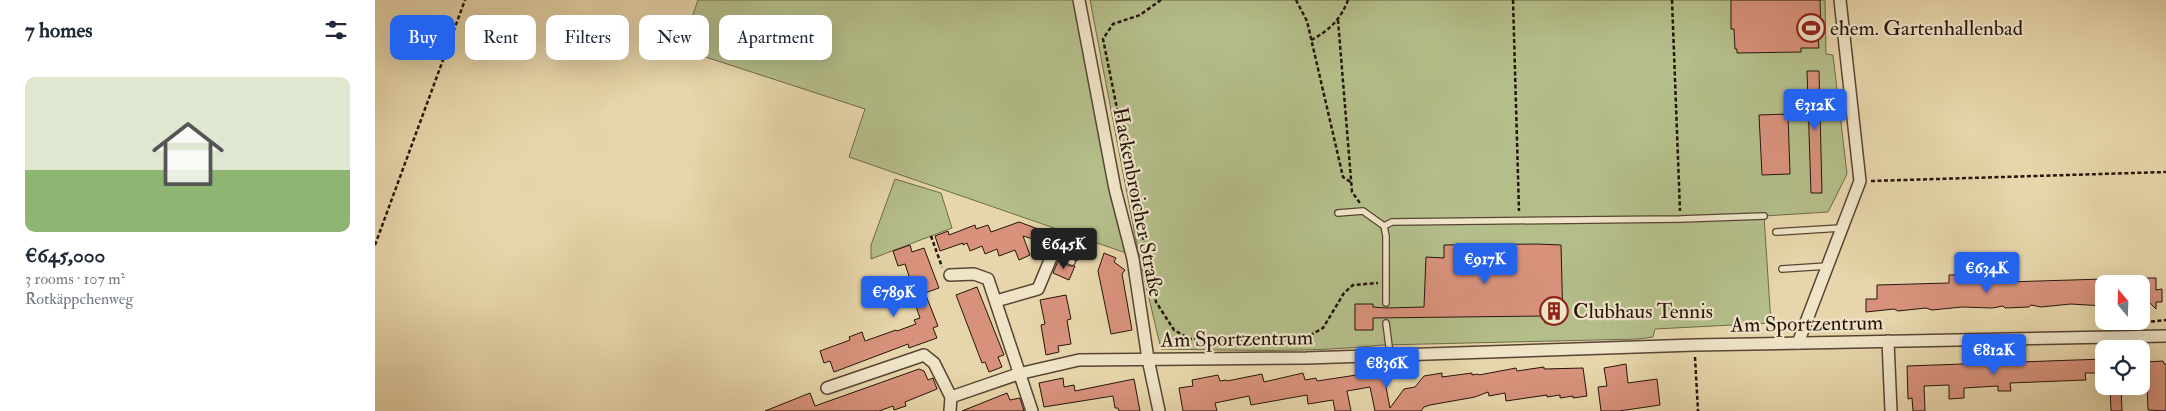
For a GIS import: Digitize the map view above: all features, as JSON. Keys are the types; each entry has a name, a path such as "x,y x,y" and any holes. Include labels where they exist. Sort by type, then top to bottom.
{"street":[{"name":"Hackenbroicher Straße","path":"1079,0 1115,189 1133,259 1148,359 1159,411"},
{"path":"1798,343 1860,181 1840,0"},
{"path":"995,301 1038,289 1053,253"},
{"path":"950,275 974,274 988,279 1032,411"},
{"name":"Am Sportzentrum","path":"951,397 1019,374 1079,360 2166,336"},
{"path":"1888,341 1891,411"},
{"path":"827,388 924,355 934,364 951,397 950,411"}],"lane":[{"path":"1338,213 1363,211 1383,226 1386,236 1386,303"},
{"path":"1383,226 1392,222 1519,222 1764,216"},
{"path":"1776,232 1841,228"},
{"path":"1053,253 1072,262"},
{"path":"1782,269 1827,266"},
{"path":"1386,323 1390,354"}],"path":[{"path":"375,245 465,0"},
{"path":"1161,0 1140,15 1113,24 1103,39 1156,302 1174,330 1190,339 1302,340 1323,328 1343,293 1353,285 1387,282"},
{"path":"1296,0 1307,21 1343,177 1352,183"},
{"path":"1311,40 1324,34 1338,20 1348,0"},
{"path":"1513,0 1519,222"},
{"path":"1672,0 1680,219"},
{"path":"1338,20 1352,192 1360,202"},
{"path":"1860,181 2166,172"},
{"path":"931,236 942,267 950,275"},
{"path":"2158,322 2166,320"},
{"path":"1695,345 1698,411"}],"green space":[{"path":"698,0 1075,0 1129,254 849,157 865,109 709,58 709,15 693,15"},
{"path":"1090,0 1825,0 1826,54 1833,55 1847,174 1828,212 1764,216 1771,323 1655,329 1653,337 1638,339 1383,345 1300,350 1161,349 1139,256"},
{"path":"895,179 941,193 952,228 871,259 871,245"}],"building":[{"path":"1731,0 1820,0 1821,34 1818,35 1819,48 1801,48 1801,52 1737,53 1734,29 1731,29"},
{"path":"1807,71 1819,71 1822,193 1811,193"},
{"path":"1788,114 1790,174 1762,175 1759,115"},
{"path":"1019,222 1082,245 1077,261 1060,251 1056,246 1023,236 1030,255 1019,260 1015,250 999,256 997,249 985,254 982,246 970,251 967,243 940,251 935,236 948,231 949,235 975,225 976,229 988,225 991,232"},
{"path":"910,245 912,252 924,248 939,288 925,293 938,326 933,328 937,338 909,348 908,344 834,372 830,361 824,363 820,351 850,340 849,337 862,332 865,341 897,331 916,324 914,320 920,318 909,286 912,285 905,264 898,266 893,251"},
{"path":"1444,245 1561,245 1563,322 1545,323 1544,316 1373,318 1373,330 1355,330 1355,304 1373,304 1373,307 1386,308 1424,307 1426,257 1444,258"},
{"path":"1104,253 1116,258 1114,262 1125,270 1122,274 1132,330 1111,334 1098,271"},
{"path":"1058,261 1075,266 1069,280 1053,273"},
{"path":"1973,274 1974,283 2095,279 2095,305 2071,304 2041,307 2031,305 2029,307 1962,307 1932,310 1926,308 1866,312 1866,299 1877,299 1877,285 1949,283 1949,275"},
{"path":"2150,278 2156,278 2156,290 2162,289 2162,302 2156,302 2156,309 2150,303"},
{"path":"977,287 1004,355 998,357 1002,367 989,372 985,362 982,363 956,295"},
{"path":"1066,295 1071,319 1067,320 1071,344 1058,346 1059,352 1046,355 1041,325 1045,324 1040,300"},
{"path":"2095,359 2095,373 2085,373 2086,380 2010,383 2011,391 1998,391 1998,386 1964,388 1964,398 1949,399 1949,385 1924,386 1925,411 1913,411 1912,398 1908,399 1907,366"},
{"path":"2163,361 2166,364 2166,411 2148,410 2150,362"},
{"path":"1626,364 1628,383 1657,379 1660,405 1619,411 1601,411 1598,387 1607,386 1604,368"},
{"path":"1544,367 1544,369 1583,368 1587,396 1560,398 1560,395 1547,397 1547,395 1506,401 1505,393 1489,396 1488,392 1475,397 1430,405 1424,407 1421,411 1375,411 1370,387 1347,391 1351,411 1335,411 1333,400 1308,404 1307,395 1251,405 1249,396 1215,403 1217,411 1183,411 1179,388 1193,386 1192,380 1218,375 1220,381 1227,381 1262,374 1264,382 1303,373 1305,380 1316,378 1317,381 1383,371 1390,408 1404,389 1415,387 1424,376 1442,373 1442,377 1472,373 1472,375 1479,375 1516,368 1517,371"},
{"path":"919,369 924,371 928,380 933,378 937,389 905,402 906,406 894,410 893,406 879,411 765,411 810,393 815,406"},
{"path":"1063,378 1064,387 1074,385 1075,391 1134,379 1140,411 1119,411 1118,408 1115,408 1113,396 1044,407 1039,383"},
{"path":"1007,393 1010,400 1020,398 1024,411 962,411"},
{"path":"2110,395 2121,395 2122,411 2111,411"}],"place":[{"name":"ehem. Gartenhallenbad","path":"1811,28"},
{"name":"Clubhaus Tennis","path":"1554,311"}]}
